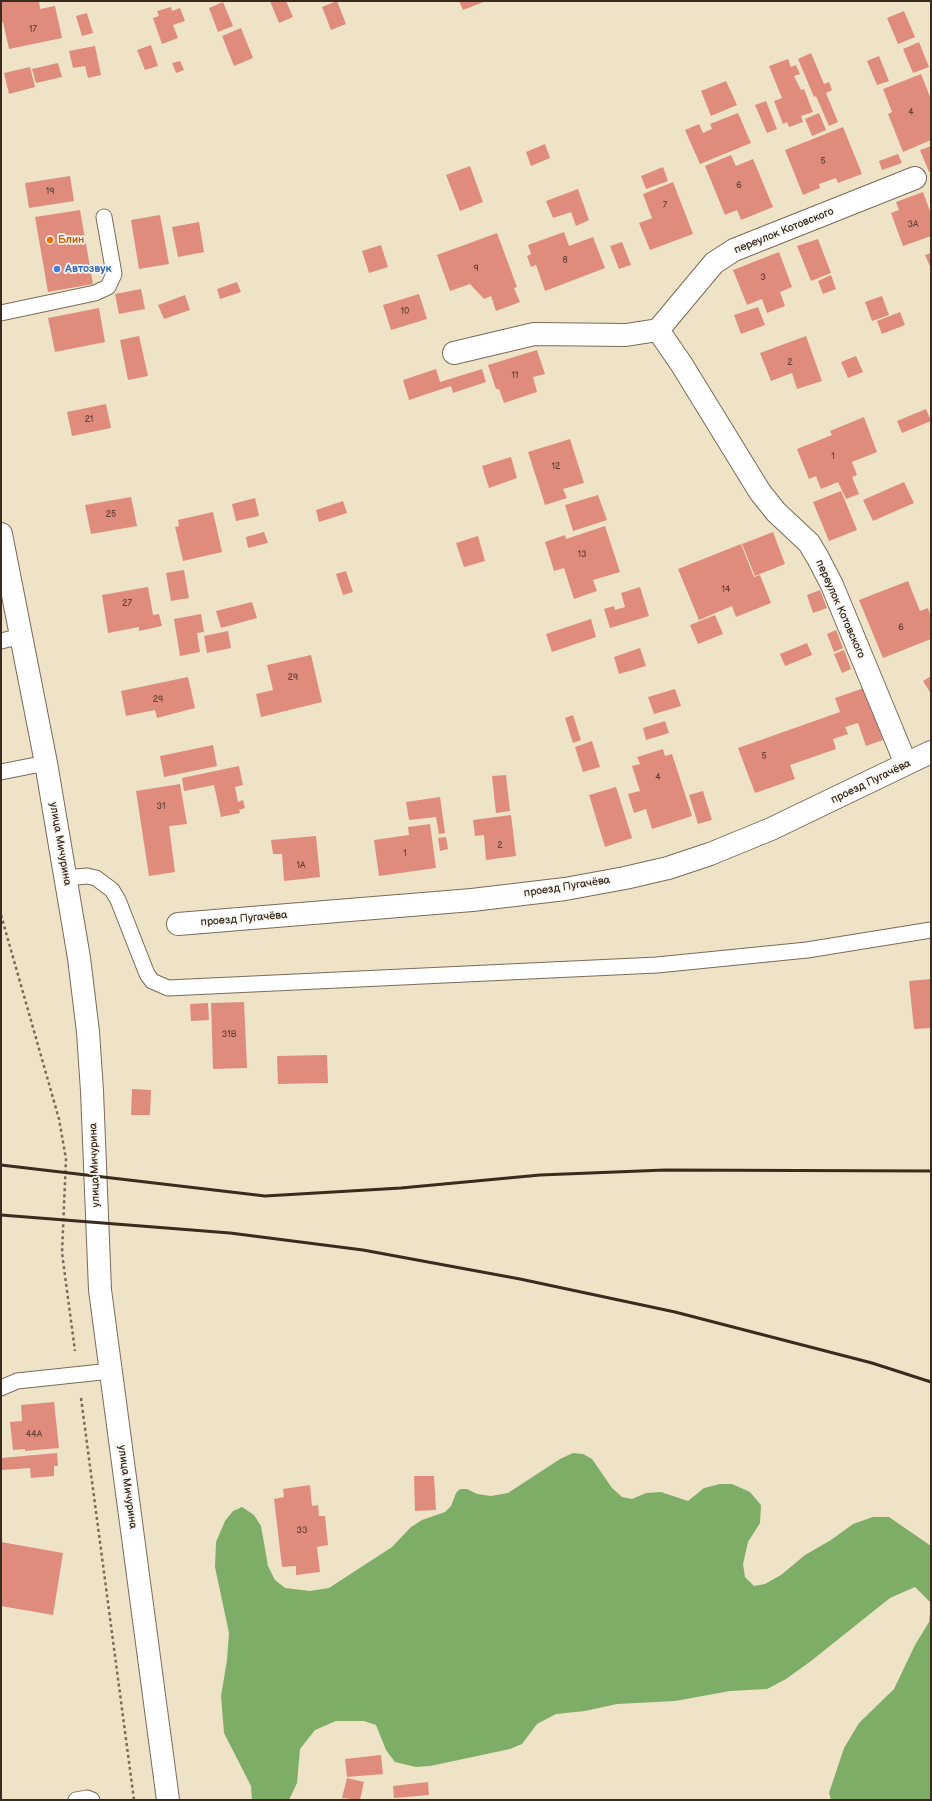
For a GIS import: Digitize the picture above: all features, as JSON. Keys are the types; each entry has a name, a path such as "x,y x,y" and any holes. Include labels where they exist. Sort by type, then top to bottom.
{"street":[{"name":"переулок Котовского","path":"906,764 832,585 818,558 809,543 776,512 760,492 682,365 658,330 714,263 734,250 914,178"},
{"path":"454,353 534,334 626,335 658,330"},
{"name":"улица Мичурина","path":"1,534 11,638 46,763 79,958 88,1032 95,1142 100,1283 168,1800"},
{"name":"проезд Пугачёва","path":"178,924 472,900 565,889 668,868 710,854 771,829 931,752"}],"lane":[{"path":"1,313 96,293 108,287 114,274 104,217"},
{"path":"1,772 46,763"},
{"path":"66,878 87,876 96,878 112,890 118,900 147,974 152,981 168,988 657,965 807,950 931,930"},
{"path":"1,1388 17,1381 111,1371"},
{"path":"76,1800 87,1798 92,1800"}],"green space":[{"path":"573,1453 583,1454 592,1459 612,1488 622,1497 632,1499 646,1493 661,1492 688,1501 704,1488 720,1484 732,1484 750,1492 761,1505 760,1523 748,1542 743,1564 745,1577 754,1586 765,1584 781,1575 805,1555 831,1540 853,1524 873,1517 889,1517 931,1546 931,1603 915,1587 890,1598 811,1661 786,1679 767,1689 730,1691 675,1701 617,1704 585,1711 556,1714 537,1724 522,1744 510,1749 430,1766 416,1767 395,1762 386,1750 376,1725 364,1721 336,1721 315,1730 300,1749 297,1783 289,1800 252,1800 251,1786 224,1733 221,1696 227,1660 229,1633 215,1567 216,1542 225,1521 233,1511 242,1507 254,1515 261,1526 268,1566 275,1580 285,1588 310,1591 329,1588 392,1547 411,1527 422,1520 445,1512 451,1506 456,1493 460,1489 467,1489 477,1494 491,1496 508,1493 560,1459"},
{"path":"931,1605 931,1800 831,1800 829,1793 844,1748 859,1723 894,1689 915,1645 929,1622"}],"building":[{"path":"1,1 39,1 40,9 55,6 62,38 9,49 3,22 1,23"},
{"path":"270,1 286,1 293,17 279,23"},
{"path":"337,1 346,24 331,30 322,7"},
{"path":"459,1 486,1 463,10"},
{"path":"223,2 233,26 218,32 209,8"},
{"path":"171,7 172,11 180,8 185,21 173,25 178,38 162,44 153,18 159,16 157,11"},
{"path":"904,11 915,37 898,44 887,18"},
{"path":"87,13 93,33 82,36 76,16"},
{"path":"241,28 253,58 234,66 222,36"},
{"path":"919,42 929,67 913,73 903,49"},
{"path":"151,45 158,66 145,70 137,50"},
{"path":"95,46 101,75 88,78 85,66 73,68 69,51"},
{"path":"811,53 824,84 829,82 832,90 826,93 838,122 829,126 816,96 814,97 798,59"},
{"path":"879,56 889,81 877,85 867,61"},
{"path":"788,59 791,67 796,65 800,74 794,76 801,90 804,89 813,112 801,116 803,122 789,127 787,122 783,124 774,101 782,98 769,66"},
{"path":"180,61 184,70 176,73 172,63"},
{"path":"58,63 62,77 36,83 32,69"},
{"path":"30,67 35,87 9,94 4,73"},
{"path":"921,74 931,99 931,140 903,152 888,114 892,112 883,89"},
{"path":"726,81 737,105 711,116 701,91"},
{"path":"766,101 777,129 767,133 755,105"},
{"path":"738,113 751,143 700,164 685,130 699,124 703,133 712,129 710,124"},
{"path":"819,113 826,130 812,136 805,119"},
{"path":"843,127 862,174 838,183 836,178 819,184 820,188 803,195 785,150"},
{"path":"545,144 550,158 531,166 526,152"},
{"path":"931,146 931,172 929,172 920,150"},
{"path":"898,154 902,163 882,170 879,161"},
{"path":"731,155 736,166 753,159 773,207 741,220 737,210 725,215 705,166"},
{"path":"470,166 483,202 460,211 446,175"},
{"path":"663,167 668,181 646,189 641,176"},
{"path":"70,176 74,201 29,208 25,183"},
{"path":"673,182 693,234 650,250 639,223 652,218 643,194"},
{"path":"578,189 589,220 576,226 571,212 553,218 546,201"},
{"path":"923,192 931,214 931,236 903,246 891,213 899,210 896,202"},
{"path":"80,210 93,284 48,292 35,217"},
{"path":"160,215 169,264 139,269 131,220"},
{"path":"199,222 204,252 178,257 172,227"},
{"path":"564,232 569,246 593,237 605,268 545,291 536,265 531,267 527,256 531,254 528,245"},
{"path":"497,233 517,287 514,288 520,302 496,311 491,296 484,299 470,284 450,291 437,255"},
{"path":"818,239 831,273 811,281 797,246"},
{"path":"622,242 631,265 619,269 610,246"},
{"path":"381,245 388,267 369,273 362,251"},
{"path":"779,252 792,287 780,292 785,306 767,313 762,299 747,305 733,270"},
{"path":"931,253 931,269 925,255"},
{"path":"831,275 836,289 823,294 818,281"},
{"path":"237,282 241,292 220,299 217,289"},
{"path":"141,289 145,309 119,314 115,294"},
{"path":"419,294 427,319 391,330 383,305"},
{"path":"185,295 190,310 164,319 158,305"},
{"path":"882,296 889,315 872,321 865,302"},
{"path":"758,307 765,325 741,334 734,315"},
{"path":"99,308 105,342 55,352 48,318"},
{"path":"900,312 905,325 882,334 877,321"},
{"path":"139,336 148,376 128,380 120,340"},
{"path":"806,336 822,381 797,389 792,373 771,381 760,353"},
{"path":"537,350 545,374 533,377 537,392 504,403 499,389 496,389 488,365"},
{"path":"856,356 863,372 848,378 841,362"},
{"path":"436,369 440,382 482,369 486,382 453,393 451,386 409,400 403,380"},
{"path":"106,404 111,428 72,436 67,412"},
{"path":"926,409 931,421 902,433 897,421"},
{"path":"864,417 877,452 852,462 857,475 852,477 859,494 846,499 838,482 821,489 816,476 809,479 797,449 832,435 830,431"},
{"path":"570,439 584,483 563,489 567,498 545,505 528,452"},
{"path":"511,457 517,478 489,488 482,466"},
{"path":"904,482 914,503 873,521 863,500"},
{"path":"841,491 857,530 829,541 813,502"},
{"path":"598,495 607,520 573,531 565,505"},
{"path":"131,497 137,526 91,534 85,505"},
{"path":"255,498 259,516 236,521 232,504"},
{"path":"343,501 347,513 319,522 316,510"},
{"path":"213,512 222,552 183,561 175,527 179,526 178,520"},
{"path":"605,526 620,572 593,580 597,591 574,599 564,568 554,571 545,542 565,535 566,539"},
{"path":"264,532 268,543 248,548 246,537"},
{"path":"773,532 785,564 755,576 742,544"},
{"path":"478,536 485,561 464,567 456,543"},
{"path":"741,544 754,577 760,575 771,603 736,617 732,606 699,620 678,569"},
{"path":"184,570 189,598 171,601 166,573"},
{"path":"346,571 353,592 343,595 336,574"},
{"path":"908,581 920,611 928,608 931,617 931,639 883,658 859,600"},
{"path":"148,587 153,615 159,614 162,626 139,631 139,627 108,633 102,595"},
{"path":"640,587 649,616 610,628 604,609 614,606 615,610 625,607 621,593"},
{"path":"820,590 827,608 813,613 807,595"},
{"path":"252,602 257,618 221,628 216,611"},
{"path":"201,614 204,632 197,633 200,652 180,656 174,619"},
{"path":"715,615 723,634 698,644 690,625"},
{"path":"591,619 596,637 552,652 546,634"},
{"path":"836,630 843,648 834,652 827,634"},
{"path":"228,631 231,648 207,653 204,636"},
{"path":"807,643 812,655 785,666 780,654"},
{"path":"640,648 646,666 619,674 614,657"},
{"path":"844,650 851,669 842,673 834,654"},
{"path":"311,655 322,702 261,717 256,694 273,690 267,665"},
{"path":"931,676 931,694 923,681"},
{"path":"188,677 195,708 157,718 155,710 126,716 121,691"},
{"path":"864,688 883,740 866,746 858,723 845,727 848,734 833,739 836,749 790,765 795,779 755,793 738,748 840,712 835,698"},
{"path":"675,689 681,706 654,714 648,697"},
{"path":"573,715 581,740 573,743 565,718"},
{"path":"665,721 669,733 646,740 643,728"},
{"path":"592,741 600,767 583,772 575,747"},
{"path":"213,745 217,766 164,777 160,756"},
{"path":"663,749 665,756 672,754 692,816 652,829 646,809 634,813 628,794 640,791 632,766 640,764 637,757"},
{"path":"239,766 243,785 235,787 238,802 243,800 245,808 239,810 240,813 221,817 214,785 184,791 182,778"},
{"path":"506,775 510,811 496,813 492,776"},
{"path":"180,784 187,824 169,826 175,872 149,876 136,791"},
{"path":"616,787 632,838 605,847 589,795"},
{"path":"703,791 712,820 698,824 689,795"},
{"path":"440,797 445,833 439,834 436,817 409,820 406,802"},
{"path":"511,815 516,856 486,860 484,835 475,836 473,820"},
{"path":"430,824 436,868 379,876 374,840 409,835 408,827"},
{"path":"316,836 320,877 284,881 282,854 273,854 271,840"},
{"path":"446,837 448,849 440,851 438,838"},
{"path":"931,979 931,1028 914,1029 909,981"},
{"path":"244,1002 247,1068 213,1069 211,1003"},
{"path":"208,1003 209,1020 191,1021 190,1004"},
{"path":"327,1055 328,1083 278,1084 277,1056"},
{"path":"132,1089 151,1090 150,1115 131,1115"},
{"path":"54,1402 59,1448 25,1451 25,1449 13,1450 10,1422 22,1421 21,1405"},
{"path":"57,1453 58,1466 54,1466 54,1476 31,1478 30,1468 2,1470 1,1458"},
{"path":"414,1476 434,1476 436,1510 415,1511"},
{"path":"310,1485 312,1506 318,1505 319,1516 325,1516 328,1545 317,1547 320,1572 296,1575 296,1566 282,1567 274,1499 284,1497 283,1489"},
{"path":"1,1542 63,1553 53,1615 1,1606"},
{"path":"381,1755 383,1774 347,1777 345,1759"},
{"path":"347,1778 364,1782 360,1800 342,1798"},
{"path":"428,1782 429,1795 394,1798 393,1786"}],"railway":[{"path":"1,1165 265,1196 401,1188 540,1175 665,1170 931,1171"},
{"path":"1,1215 230,1233 363,1250 520,1279 675,1312 872,1363 931,1382"}],"place":[{"name":"Блин","path":"50,240"},
{"name":"Автозвук","path":"57,269"}]}
